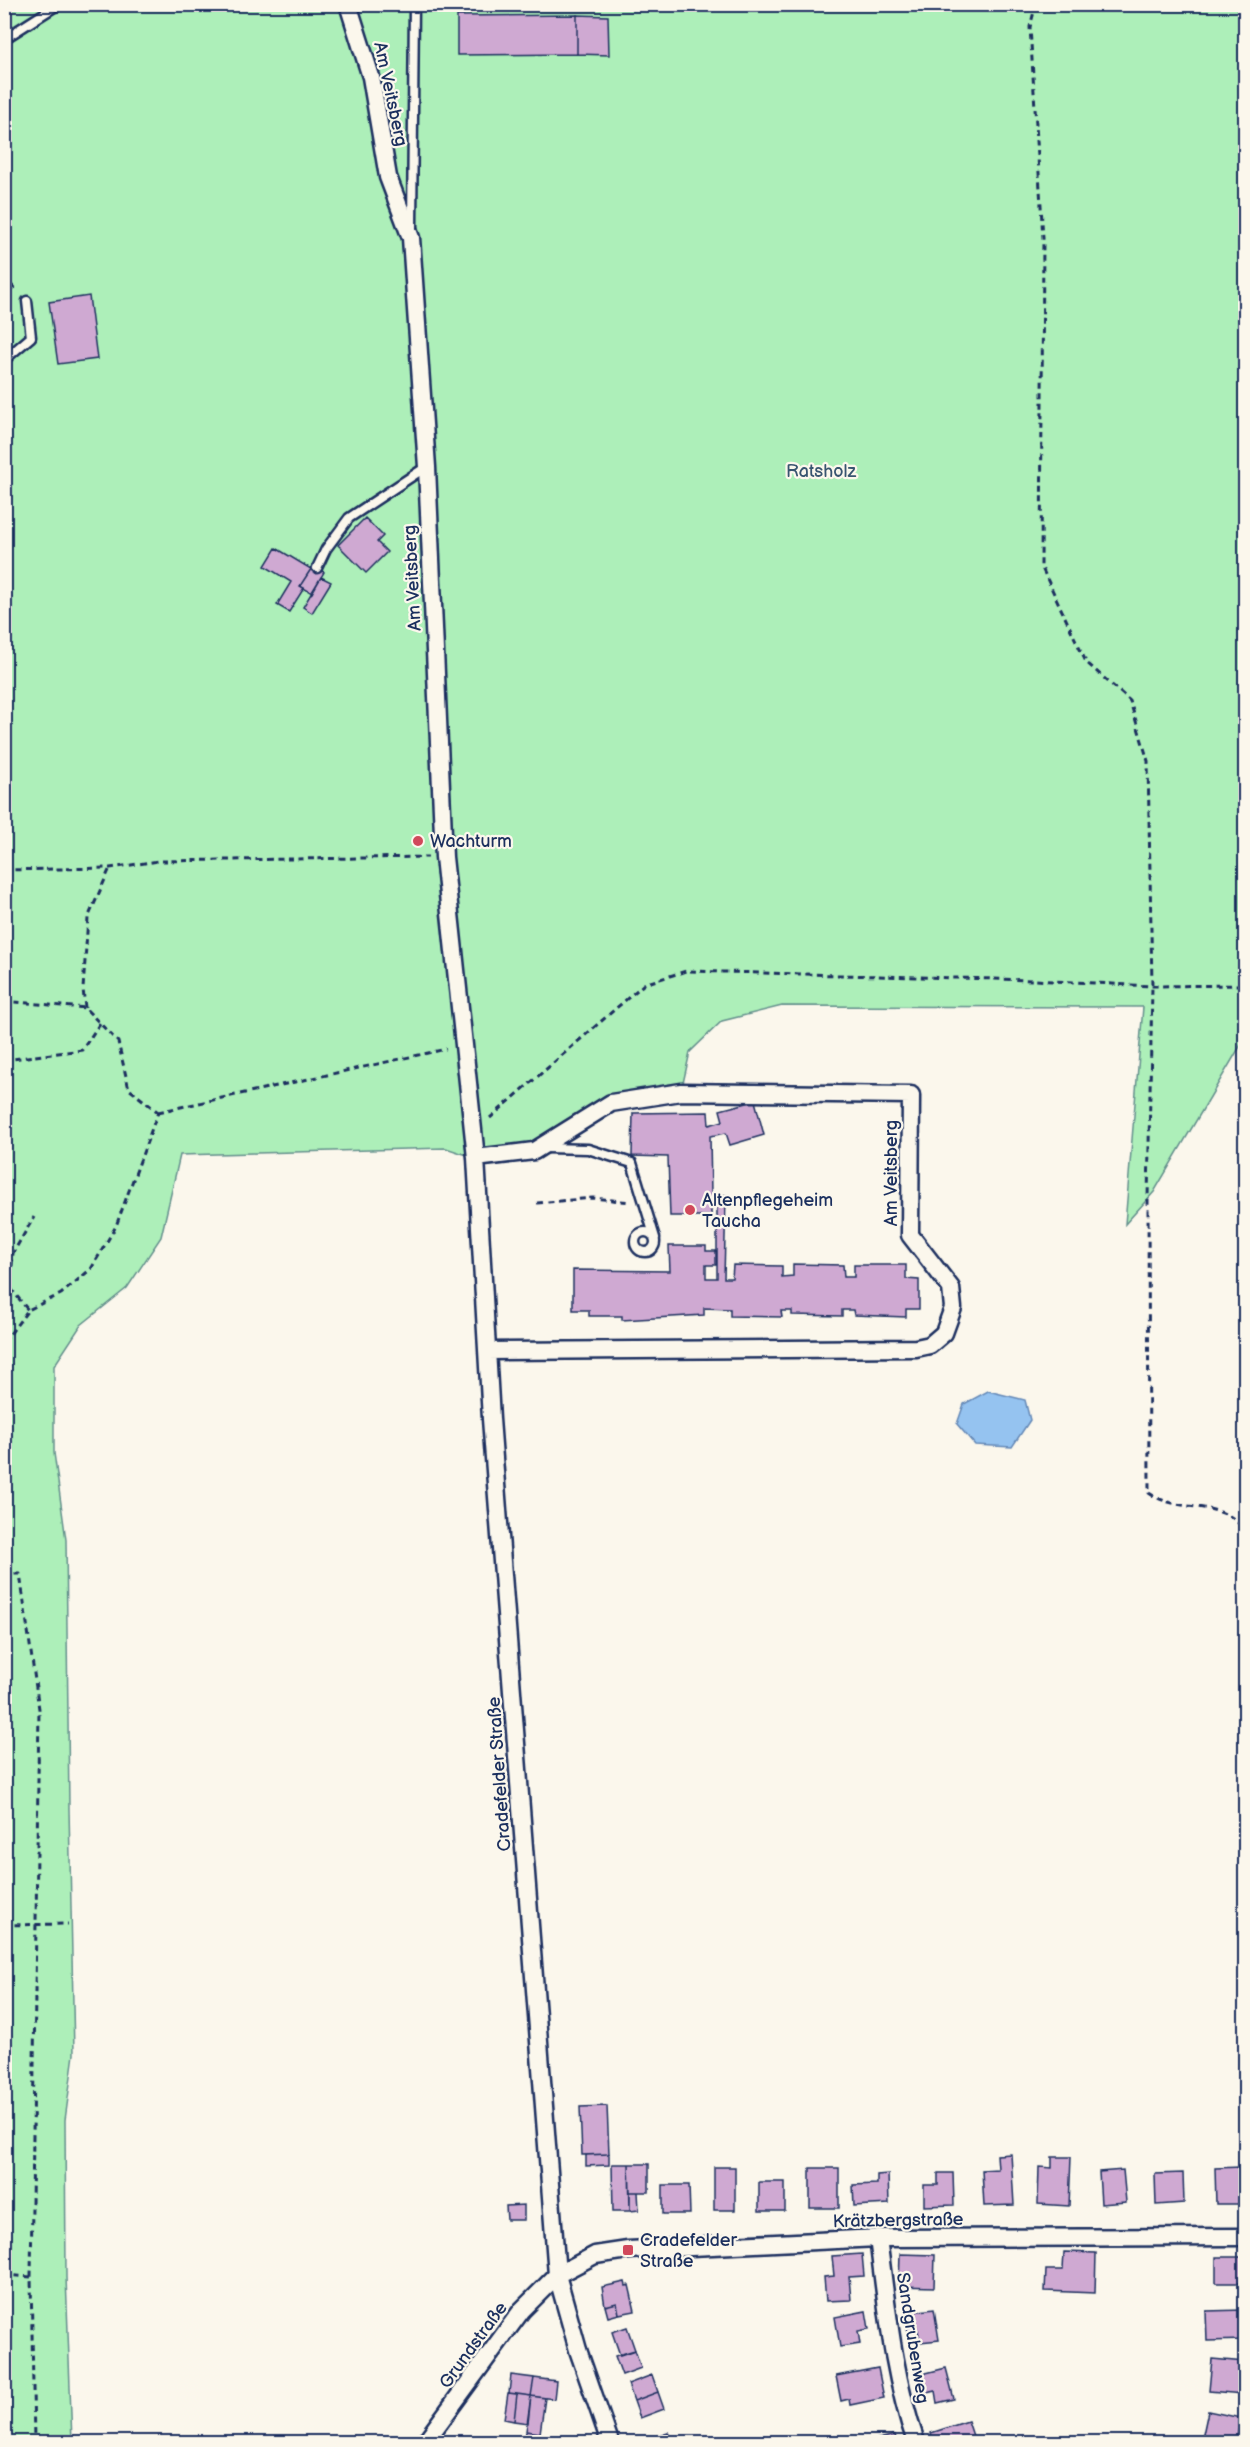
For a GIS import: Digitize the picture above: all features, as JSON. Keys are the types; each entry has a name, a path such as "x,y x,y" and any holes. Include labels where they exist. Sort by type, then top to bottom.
{"street":[{"name":"Am Veitsberg","path":"348,4 371,77 388,177 411,238 427,467 444,857 476,1158 491,1419"},
{"name":"Am Veitsberg","path":"476,1158 534,1151 611,1103 681,1092 911,1095 910,1235 951,1288 953,1308 944,1333 930,1345 916,1348 487,1352"},
{"name":"Cradefelder Straße","path":"491,1419 558,2275 578,2350 610,2442"},
{"name":"Krätzbergstraße","path":"558,2275 574,2264 595,2255 628,2250 878,2238 1245,2238"},
{"name":"Sandgrubenweg","path":"878,2238 891,2344 905,2409 916,2442"},
{"name":"Grundstraße","path":"425,2442 522,2310 558,2275"}],"lane":[{"path":"4,39 59,4"},
{"path":"411,238 415,90 414,4"},
{"path":"4,360 31,337 27,301"},
{"path":"317,568 326,549 349,518 427,467"},
{"path":"542,1148 588,1149 632,1163 655,1238"}],"path":[{"path":"1036,4 1030,27 1042,238 1041,566 1086,662 1130,701 1148,761 1152,986 1148,1199 1149,1492 1162,1502 1209,1509 1230,1517 1245,1530"},
{"path":"4,277 27,301"},
{"path":"4,870 110,868 159,861 444,857"},
{"path":"110,868 88,918 83,989 85,1008 117,1041 129,1089 158,1112"},
{"path":"473,1130 497,1112 644,984 686,971 1034,980 1152,986 1245,985"},
{"path":"4,1001 85,1008"},
{"path":"4,1060 82,1050 100,1023"},
{"path":"158,1112 465,1045"},
{"path":"4,1342 28,1310 61,1294 91,1269 116,1226 158,1112"},
{"path":"537,1203 593,1198 644,1203"},
{"path":"10,1287 13,1253 34,1217"},
{"path":"4,1280 28,1310"},
{"path":"4,1574 20,1574 39,1709 32,2277 34,2442"},
{"path":"4,1925 68,1924"},
{"path":"4,2276 32,2277"}],"green space":[{"name":"Ratsholz","path":"5,5 1245,5 1245,1038 1154,1192 1125,1224 1143,1007 782,1006 722,1021 690,1052 681,1092 611,1103 534,1151 476,1158 446,1148 180,1155 161,1237 127,1288 81,1325 54,1366 54,1453 66,1540 74,2054 65,2120 66,2277 72,2442 5,2442"}],"water":[{"path":"988,1391 1025,1400 1030,1420 1012,1447 975,1445 957,1424 964,1404"}],"building":[{"path":"577,15 577,54 457,55 457,16"},
{"path":"577,15 608,16 609,55 577,54"},
{"path":"89,296 97,359 58,364 49,302"},
{"path":"365,518 383,536 377,542 387,552 366,573 338,545"},
{"path":"276,548 311,569 300,586 304,588 289,612 277,605 291,582 265,566"},
{"path":"313,566 324,572 312,593 300,586"},
{"path":"321,577 331,582 312,613 303,607"},
{"name":"Altenpflegeheim Taucha","path":"755,1101 764,1135 730,1145 726,1133 710,1136 711,1195 726,1195 724,1278 732,1278 733,1265 782,1266 782,1277 793,1276 793,1264 843,1265 844,1277 854,1277 854,1265 906,1265 906,1279 919,1280 919,1309 906,1309 906,1317 854,1315 853,1310 842,1310 842,1316 792,1315 792,1311 781,1311 782,1317 730,1316 730,1309 704,1308 704,1315 622,1320 622,1316 589,1316 589,1310 573,1310 573,1270 670,1271 669,1246 706,1246 706,1251 716,1251 716,1265 706,1265 706,1278 717,1278 717,1203 711,1203 711,1216 670,1216 668,1157 632,1156 633,1113 708,1112 709,1125 723,1121 720,1110"},
{"path":"1242,1452 1246,1452 1246,1481 1241,1481"},
{"path":"607,2106 609,2154 582,2155 580,2107"},
{"path":"609,2154 609,2165 586,2166 586,2155"},
{"path":"1011,2154 1014,2205 984,2206 982,2170 998,2169 997,2155"},
{"path":"1052,2157 1071,2157 1069,2206 1038,2204 1039,2167 1052,2168"},
{"path":"612,2164 629,2164 630,2211 613,2211"},
{"path":"629,2164 649,2164 649,2192 630,2192"},
{"path":"714,2167 735,2167 735,2210 714,2210"},
{"path":"1241,2167 1242,2204 1216,2204 1215,2168"},
{"path":"810,2168 839,2168 839,2208 810,2208"},
{"path":"1123,2170 1126,2202 1101,2204 1099,2172"},
{"path":"938,2173 953,2173 954,2205 924,2206 924,2185 938,2185"},
{"path":"1183,2173 1184,2203 1156,2205 1155,2174"},
{"path":"888,2174 889,2204 854,2206 853,2185 877,2184 877,2175"},
{"path":"759,2182 785,2182 785,2211 759,2211"},
{"path":"663,2185 689,2185 690,2214 663,2214"},
{"path":"630,2192 638,2192 639,2210 630,2211"},
{"path":"524,2205 524,2220 507,2220 506,2206"},
{"path":"1064,2252 1096,2253 1095,2293 1045,2291 1046,2270 1063,2270"},
{"path":"862,2254 864,2276 849,2277 851,2300 826,2301 824,2277 834,2276 832,2256"},
{"path":"900,2254 935,2255 934,2287 899,2286"},
{"path":"1216,2257 1245,2257 1245,2283 1216,2283"},
{"path":"625,2282 626,2286 629,2285 635,2311 619,2314 617,2303 605,2306 602,2287"},
{"path":"617,2303 619,2314 608,2317 605,2306"},
{"path":"934,2309 939,2340 920,2342 918,2330 907,2331 905,2313"},
{"path":"1244,2310 1244,2340 1207,2341 1206,2311"},
{"path":"866,2311 869,2329 858,2331 860,2344 840,2347 835,2317"},
{"path":"627,2327 635,2350 620,2355 612,2332"},
{"path":"635,2350 641,2368 622,2375 615,2356"},
{"path":"1212,2359 1245,2362 1243,2394 1209,2391"},
{"path":"878,2368 884,2398 850,2405 849,2399 841,2401 836,2376"},
{"path":"946,2368 954,2399 937,2403 935,2391 922,2394 918,2375"},
{"path":"511,2375 534,2378 531,2396 509,2393"},
{"path":"652,2375 658,2392 634,2401 628,2384"},
{"path":"534,2378 556,2381 554,2399 531,2396"},
{"path":"658,2392 664,2409 640,2418 634,2401"},
{"path":"508,2393 517,2394 514,2421 504,2419"},
{"path":"517,2394 531,2396 528,2423 514,2421"},
{"path":"531,2396 545,2398 540,2433 526,2431"},
{"path":"1208,2411 1241,2418 1236,2442 1202,2439"},
{"path":"968,2421 975,2442 934,2442 931,2433"},
{"path":"526,2431 540,2433 539,2442 525,2441"},
{"path":"668,2432 671,2439 662,2442 648,2442 647,2439"},
{"path":"895,2435 897,2442 867,2442"}],"place":[{"name":"Wachturm","path":"418,841"},
{"name":"Altenpflegeheim Taucha","path":"690,1210"},
{"name":"Cradefelder Straße","path":"628,2250"}]}
